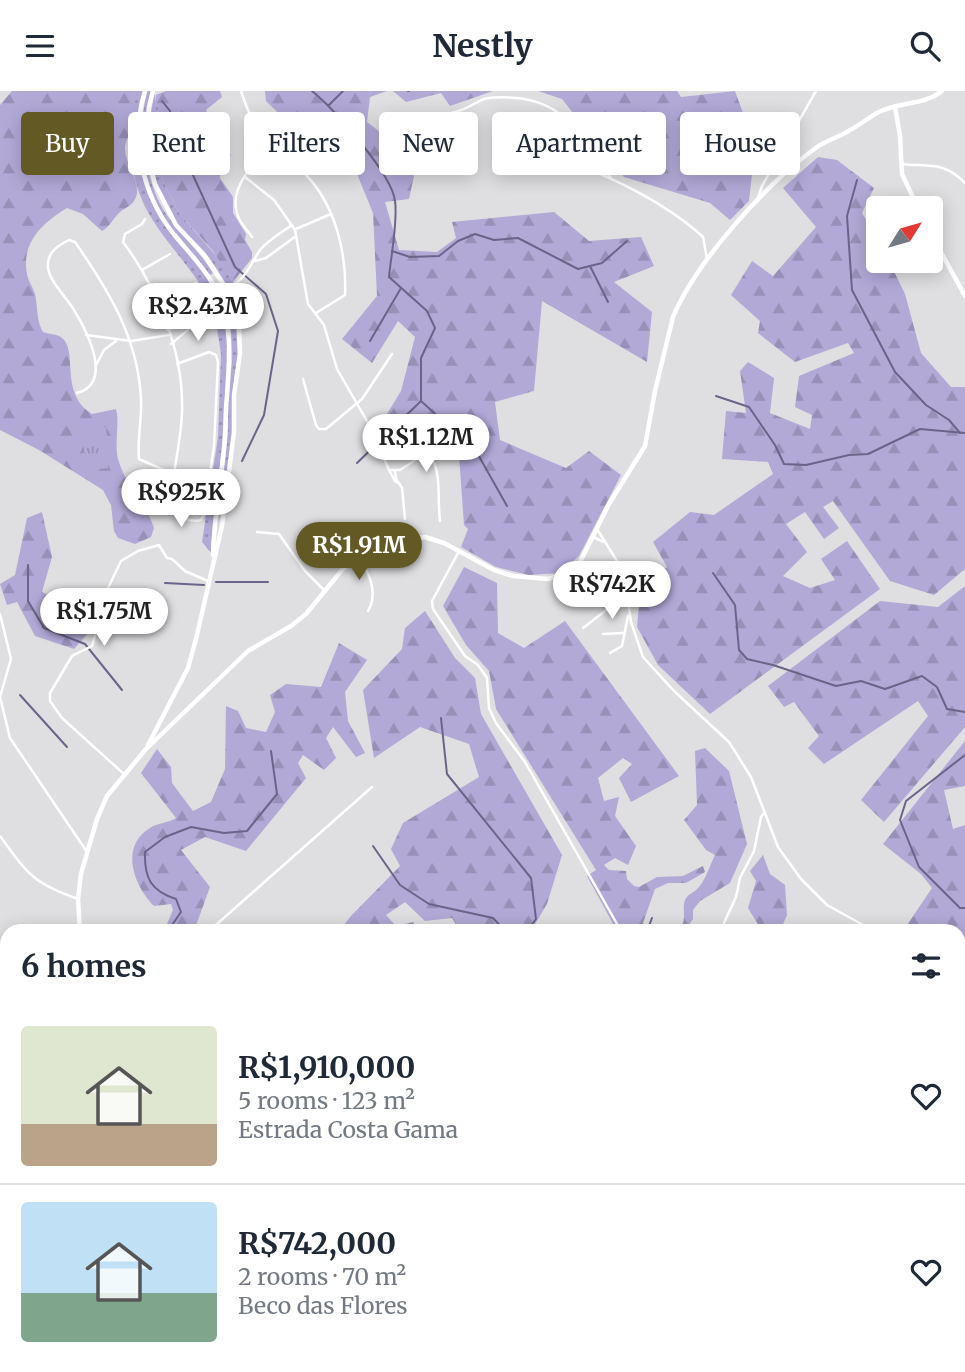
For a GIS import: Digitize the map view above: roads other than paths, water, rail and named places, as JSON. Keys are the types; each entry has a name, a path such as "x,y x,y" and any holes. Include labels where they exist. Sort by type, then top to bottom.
{"main road":[{"path":"145,91 140,116 139,145 150,193 166,223 210,281 219,297 227,323 230,363 225,447 213,533 213,566"},
{"path":"146,749 188,669 210,582 222,526 234,432 234,395 240,353 236,320 221,278 205,255 176,225 155,184 146,138 153,91"},
{"path":"80,924 78,899 87,852 101,807 125,775 146,749 248,651 298,621 342,570 358,556 375,548 431,538 494,570 513,576 548,579 566,573 579,564 621,483 642,455 673,317 679,302 707,259 757,202 818,146 883,110 924,101 942,91"},
{"path":"895,107 900,137 900,164 911,196"},
{"path":"943,256 965,296"},
{"path":"210,281 215,276 221,278"},
{"path":"227,323 233,325 236,320"},
{"path":"160,722 167,730"}],"street":[{"path":"241,91 250,112"},
{"path":"757,202 762,186 816,91"},
{"path":"453,112 487,98 502,96 536,100 564,116 611,178"},
{"path":"900,164 943,167 965,183"},
{"path":"306,175 331,214 340,240 345,295 315,313"},
{"path":"603,175 653,201 700,234 707,259"},
{"path":"252,237 238,218 236,207 237,190 245,177 274,200 295,230 306,299 327,332 334,361 371,428 389,470 400,484"},
{"path":"295,230 331,214"},
{"path":"145,219 122,239 159,304 172,344 177,364 182,414 170,506 172,511 195,522 204,516 214,447 218,362 216,355 209,352 177,364"},
{"path":"229,297 265,247 292,225"},
{"path":"255,261 271,254 297,235"},
{"path":"77,393 87,390 93,384 97,373 96,365 74,310 48,270 52,252 69,240 75,242 108,292 131,341 141,398 138,456 141,461 175,475"},
{"path":"265,247 271,254"},
{"path":"142,270 170,254"},
{"path":"225,287 239,281"},
{"path":"159,304 196,283"},
{"path":"167,330 186,323 219,297"},
{"path":"202,312 206,319"},
{"path":"172,344 206,319 219,313 225,314"},
{"path":"86,335 131,341 169,335"},
{"path":"96,365 104,350 117,341"},
{"path":"303,379 319,429 326,429 356,405 376,380 392,353"},
{"path":"389,470 395,471 423,455 431,456 438,471 440,521"},
{"path":"395,471 402,488 405,519"},
{"path":"597,530 617,561 643,657 674,691 729,742 751,777 778,847 801,879 827,905 861,924"},
{"path":"257,532 279,534 305,571 326,591"},
{"path":"593,537 604,542"},
{"path":"125,775 62,718 50,701 50,693 72,656 92,646 99,623 100,605 124,558 159,545 167,558 210,582"},
{"path":"459,551 432,601 433,608 465,656 478,665 487,678 489,708 496,723 525,762 617,924"},
{"path":"358,556 372,583 368,611"},
{"path":"583,628 627,594"},
{"path":"610,653 621,647 630,613"},
{"path":"0,614 11,659 0,697 10,738 87,852"},
{"path":"604,634 623,633"},
{"path":"217,924 372,787"},
{"path":"724,923 736,897 740,878 754,851 761,817 765,812"},
{"path":"0,836 17,861 36,880 78,899"}],"waterway":[{"path":"312,91 361,143 391,189 396,218 389,277 427,311 435,328 421,358 421,401 476,451 507,506"},
{"path":"329,105 343,91"},
{"path":"162,101 170,111 176,138 235,267 266,294 278,331 264,415 242,461"},
{"path":"857,180 847,216 852,290 895,372 926,405 949,420 960,433"},
{"path":"392,251 410,257 439,256 458,241 475,234 494,240 518,238 578,269 602,263 627,241"},
{"path":"590,266 608,302"},
{"path":"370,341 401,288"},
{"path":"716,396 749,407 775,445 784,464 806,465 849,455 868,454 920,429 965,433"},
{"path":"357,463 421,401"},
{"path":"28,565 28,601 44,628 85,644 122,690"},
{"path":"713,573 735,605 739,650 747,659 836,686 861,681 885,689 922,676 937,687 947,709 965,712"},
{"path":"216,582 268,582"},
{"path":"165,583 204,585"},
{"path":"20,695 67,747"},
{"path":"441,718 447,774 531,878 536,919 532,924"},
{"path":"173,924 181,912 176,899 160,892 151,882 146,869 145,852 165,837 191,827 224,833 247,831 277,794 271,751"},
{"path":"965,755 906,801 900,820 919,867 960,908 965,908"},
{"path":"373,846 400,885 429,904 493,918 499,924"},
{"path":"650,924 652,918"}]}
